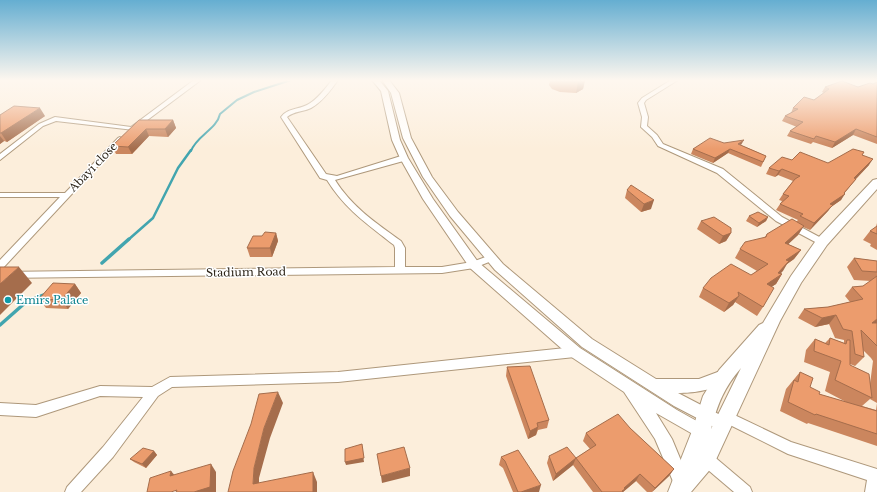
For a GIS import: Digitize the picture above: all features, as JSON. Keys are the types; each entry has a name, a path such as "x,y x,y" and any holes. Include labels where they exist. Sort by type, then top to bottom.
{"main road":[{"path":"679,488 796,280 822,242 877,182"},
{"path":"679,488 706,459 714,425 709,402 725,375 773,319"}],"street":[{"name":"Abayi close","path":"0,266 66,194 132,129 167,103"},
{"path":"313,103 288,113 284,117 323,176 330,178 358,173 404,158"},
{"path":"387,103 396,140 404,158 428,199 474,265 575,352 672,415 714,425 876,475 872,492"},
{"path":"398,103 407,138 428,177 444,202 491,258 587,343 714,425"},
{"path":"641,103 645,118 645,130 655,136 660,145 720,171 779,219 822,242"},
{"path":"0,158 41,125 54,119 132,129"},
{"path":"330,178 340,194 359,214 398,243 400,248 400,271"},
{"path":"0,195 66,194"},
{"name":"Stadium Road","path":"0,275 442,270 474,265 491,258"},
{"path":"72,492 108,452 154,392 170,382 338,377 575,352"},
{"path":"654,385 696,387 712,383 725,375"},
{"path":"623,382 651,416 669,445 679,488"},
{"path":"0,409 36,411 100,391 154,392"},
{"path":"706,459 745,492"}],"building":[{"path":"798,103 877,103 877,137 856,129 835,142 816,136 814,139 790,131 803,122 785,116 798,109 793,108"},
{"path":"14,106 40,108 0,133 0,115"},
{"path":"139,120 173,120 165,129 146,129 128,147 112,146"},
{"path":"710,138 724,143 744,140 738,144 766,156 763,162 730,149 715,158 693,149"},
{"path":"853,149 864,152 862,155 873,159 854,178 856,179 844,193 845,194 830,204 833,205 814,223 800,216 803,214 780,204 789,196 783,194 795,179 800,176 782,169 779,171 769,168 782,157 792,160 800,152 828,163"},
{"path":"631,185 654,200 644,204 627,190"},
{"path":"758,212 768,217 759,223 749,216"},
{"path":"714,217 731,228 731,233 723,236 701,221"},
{"path":"792,219 804,226 785,243 801,250 786,260 789,261 778,273 782,274 767,284 774,288 763,307 738,292 739,296 729,303 703,288 711,278 731,264 751,275 768,264 740,249 745,242 766,237 767,234"},
{"path":"877,226 877,234 870,231"},
{"path":"265,232 276,233 270,248 247,248 253,236 262,236"},
{"path":"854,258 877,261 877,272 862,271"},
{"path":"0,267 19,267 0,284"},
{"path":"877,276 877,319 872,323 877,323 877,346 861,330 864,357 855,354 852,331 843,329 836,315 822,318 804,309 828,307 863,299 852,287 863,286"},
{"path":"53,283 75,284 61,300 39,299"},
{"path":"830,338 846,344 847,340 850,340 850,365 869,374 872,398 835,380 841,361 814,351 815,339 829,345"},
{"path":"530,366 549,420 537,423 538,427 530,431 507,367"},
{"path":"800,372 813,378 810,387 820,392 819,394 877,411 877,434 816,414 815,415 788,402 794,380 798,382"},
{"path":"278,392 264,428 254,468 253,484 313,472 313,492 228,492 233,471 251,424 259,394"},
{"path":"618,414 630,428 674,469 655,488 640,474 624,488 625,489 622,491 623,492 602,492 576,458 596,445 586,433"},
{"path":"362,444 364,458 345,462 345,449"},
{"path":"404,447 410,468 381,476 377,454"},
{"path":"567,447 576,458 556,474 549,456"},
{"path":"143,448 154,451 142,464 130,459"},
{"path":"518,450 541,485 521,492 518,492 505,461 501,457"},
{"path":"211,464 210,487 194,492 176,492 177,490 171,492 147,492 150,478 171,471 170,476"}],"waterway":[{"path":"191,151 197,141 215,124 220,114 233,103"},
{"path":"128,240 153,218 178,168 191,150"},
{"path":"102,263 129,239"},
{"path":"0,325 26,302 44,295"}],"place":[{"name":"Emirs Palace","path":"8,300"}]}
